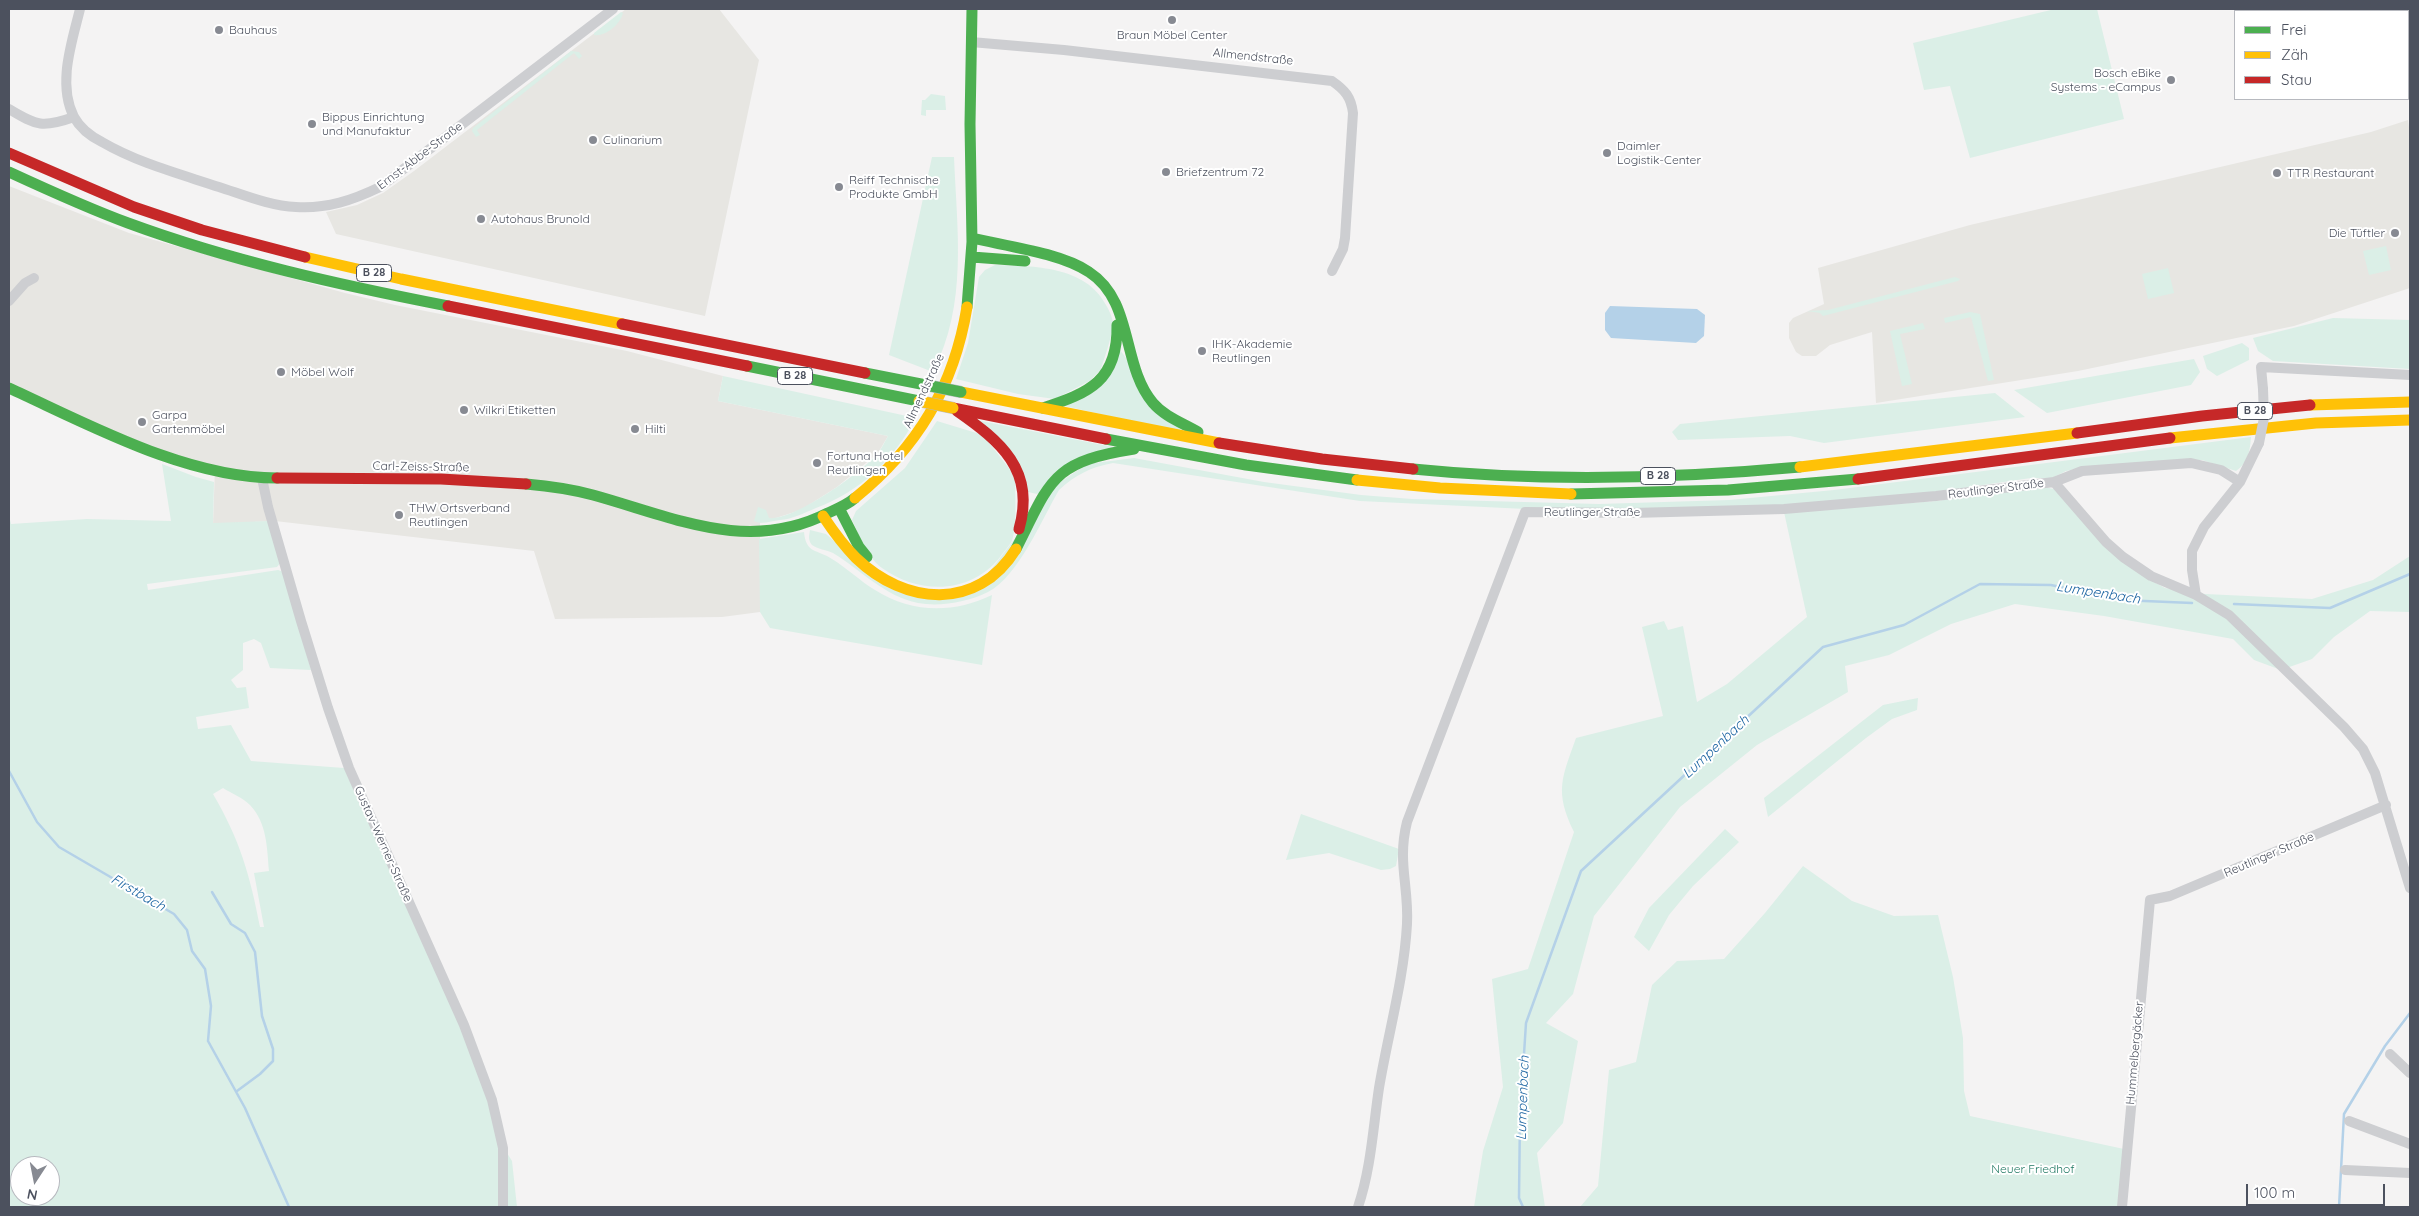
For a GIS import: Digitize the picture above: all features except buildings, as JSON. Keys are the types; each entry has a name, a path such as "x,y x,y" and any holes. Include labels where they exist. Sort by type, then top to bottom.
{"main road":[{"name":"Allmendstraße","path":"839,508 882,478 898,462 924,426 949,374 960,339 968,303 972,257 972,9"},
{"name":"B 28","path":"9,153 134,207 193,227 274,250 411,281 961,392 1217,442 1321,459 1448,472 1552,477 1686,476 1894,457 2232,412 2344,403 2410,402"},
{"name":"B 28","path":"9,172 62,197 133,225 271,267 398,296 1146,447 1282,471 1412,486 1525,493 1629,494 1729,490 1833,481 2237,430 2318,423 2410,420"},
{"path":"972,238 1070,264 1087,271 1102,282 1118,305 1137,377 1149,398 1168,417 1217,442"},
{"path":"972,257 1022,260 1070,270 1092,281 1110,302 1114,312 1118,336 1111,364 1089,391 1043,408"},
{"name":"Carl-Zeiss-Straße","path":"9,388 172,459 215,471 262,478 482,482 548,486 583,492 692,525 724,531 774,530 804,524 839,508"},
{"path":"839,508 859,547 868,559 880,570 906,585 936,591 953,589 970,584 997,566 1007,554 1020,524 1024,508 1018,475 999,442 954,408"},
{"path":"823,516 830,528 851,553 889,583 921,595 954,594 972,589 1000,570 1011,557 1042,496 1051,483 1066,470 1082,460 1146,447"}],"street":[{"path":"9,109 38,125 52,124 74,116 68,95 67,76 80,9"},
{"name":"Ernst-Abbe-Straße","path":"74,116 86,131 102,142 168,170 268,203 295,207 324,207 356,199 380,187 613,9"},
{"name":"Allmendstraße","path":"971,42 1064,50 1318,78 1336,84 1347,94 1351,101 1353,113 1345,238 1343,249 1332,271"},
{"path":"9,300 25,283 34,278"},
{"path":"2196,595 2192,570 2192,550 2204,527 2240,482 2259,442 2264,418 2261,367 2410,375"},
{"path":"2054,482 2082,472 2192,463 2216,468 2240,482"},
{"name":"Gustav-Werner-Straße","path":"262,478 272,522 328,708 349,768 464,1025 492,1100 503,1148 502,1207"},
{"name":"Reutlinger Straße","path":"1358,1207 1367,1173 1379,1088 1406,934 1402,855 1407,822 1525,512 1662,513 1784,508 1936,496 2054,482 2106,542 2123,557 2151,576 2196,595 2229,615 2344,727 2363,749 2375,773 2410,888"},
{"name":"Reutlinger Straße","path":"2150,900 2170,896 2386,805"},
{"name":"Hummelbergäcker","path":"2122,1207 2150,900"},
{"path":"2390,1054 2410,1073"},
{"path":"2349,1121 2410,1144"},
{"path":"2346,1170 2410,1173"}],"shaded area":[{"path":"626,9 719,9 759,60 705,316 336,234 326,212 357,205 383,193"},
{"path":"2408,120 2410,134 2410,288 2294,326 2078,371 1876,403 1872,332 1830,345 1816,356 1802,356 1796,352 1789,338 1789,323 1793,318 1824,304 1818,268 1970,225 2371,132"},
{"path":"9,186 129,233 345,293 395,305 627,351 723,376 718,401 888,436 878,453 837,487 801,510 760,523 760,612 722,617 555,619 534,551 275,521 213,524 215,467 162,453 9,385"}],"green space":[{"path":"2055,9 2097,9 2124,119 1970,158 1950,86 1924,90 1913,43"},
{"path":"621,12 623,13 619,22 612,29 603,34 594,35 594,33"},
{"path":"571,51 579,52 582,56 579,59 574,53 477,130 480,135 476,137 472,131 473,128"},
{"path":"931,94 945,96 946,110 926,110 926,116 921,115 922,100 925,100"},
{"path":"932,157 954,157 958,240 956,293 951,320 944,346 933,372 889,355"},
{"path":"2386,246 2391,270 2369,275 2363,251"},
{"path":"995,265 1026,266 1057,271 1072,275 1086,282 1097,292 1112,317 1113,324 1099,376 1055,399 1018,394 956,379 968,343 979,277 985,270"},
{"path":"2168,268 2174,293 2148,299 2142,274"},
{"path":"1955,277 1960,279 1823,316 1820,313 1807,311 1828,310"},
{"path":"1970,312 1980,314 1994,380 1988,381 1971,317 1945,323 1944,318"},
{"path":"2333,318 2410,320 2410,369 2273,361 2258,351 2253,338"},
{"path":"1923,323 1925,329 1900,334 1912,384 1902,386 1890,331"},
{"path":"2242,343 2249,348 2249,360 2217,376 2207,369 2203,356"},
{"path":"1120,350 1183,433 1065,406"},
{"path":"2194,359 2200,372 2191,385 2047,413 2014,390"},
{"path":"723,376 916,418 886,460 847,493 794,517 760,523 754,521 758,507 766,510 769,518 780,517 810,504 858,472 879,451 888,436 718,401"},
{"path":"1995,393 2025,417 1824,443 1790,436 1678,440 1672,432 1680,424"},
{"path":"976,420 1113,447 1037,494 1028,492"},
{"path":"937,421 983,435 1015,476 1015,524 1010,544 991,567 978,577 946,586 913,583 897,577 882,568 868,552 852,520 856,511 905,468"},
{"path":"2251,437 2248,456 2236,471 2202,460 2192,460 2081,468 2066,471 2052,478 2031,478 1935,492 1783,505 1654,509 1526,509 1360,501 1113,463 1084,472 1059,490 1019,561 999,584 980,596 945,604 918,603 894,595 833,553 812,545 809,538 810,530 826,534 888,587 974,592 1056,485 1087,464 1134,458 1264,482 1361,495 1412,499 1599,504 1729,500 1834,490"},
{"path":"162,464 214,482 213,523 269,521 281,562 277,567 147,584 148,590 278,570 284,572 311,670 270,668 261,643 254,639 243,643 243,670 231,680 237,688 246,687 249,708 196,717 198,729 231,725 251,761 344,768 460,1025 488,1101 499,1148 499,1207 9,1207 9,515 11,524 87,519 171,521","holes":["223,788 240,798 256,812 263,827 267,844 269,871 254,873 264,927 260,927 243,858 213,794"]},
{"path":"2039,486 2054,489 2142,575 2165,588 2205,594 2312,599 2373,580 2410,556 2410,612 2370,611 2334,637 2312,659 2281,670 2254,660 2233,639 2104,616 2015,604 1951,624 1889,655 1845,666 1848,692 1757,745 1680,807 1594,916 1573,994 1546,1023 1578,1041 1563,1123 1537,1153 1545,1207 1474,1207 1483,1151 1503,1087 1492,979 1528,969 1574,832 1564,806 1562,785 1576,738 1663,716 1642,627 1664,621 1668,630 1683,626 1697,702 1727,684 1807,617 1784,512 1937,501"},
{"path":"804,532 805,539 810,548 838,563 875,590 903,603 918,607 947,608 977,601 992,595 982,665 770,628 760,612 759,539"},
{"path":"1918,698 1917,710 1892,719 1768,817 1764,798 1883,705"},
{"path":"1301,814 1399,849 1396,866 1381,870 1329,853 1286,860"},
{"path":"1725,829 1739,842 1693,886 1669,915 1649,951 1634,937 1649,908"},
{"name":"Neuer Friedhof","path":"1803,866 1852,901 1894,916 1938,915 1953,977 1963,1038 1964,1091 1970,1116 2124,1149 2118,1207 1580,1207 1598,1186 1609,1070 1636,1062 1652,985 1677,961 1724,959"},
{"path":"507,1153 512,1161 517,1207 505,1207"}],"water":[{"path":"1610,306 1697,309 1705,315 1704,336 1696,343 1611,338 1605,330 1605,313"}],"waterway":[{"name":"Lumpenbach","path":"2234,604 2330,608 2410,574"},
{"name":"Lumpenbach","path":"1523,1207 1519,1198 1520,1116 1526,1023 1581,871 1823,647 1904,625 1980,584 2051,585 2121,600 2192,603"},
{"name":"Firstbach","path":"9,771 37,822 59,847 174,914 187,930 192,951 205,969 211,1006 208,1041 245,1108 289,1207"},
{"path":"212,892 231,924 245,933 255,952 262,1016 273,1049 273,1061 260,1074 237,1091"},
{"path":"2339,1207 2344,1114 2385,1046 2410,1013"}],"traffic: fast":[{"path":"967,307 972,242 970,124 972,9"},
{"path":"9,172 113,217 206,249 326,281 448,306"},
{"path":"972,238 1017,247 1064,260 1089,272 1103,284 1121,316 1136,371 1143,388 1158,408 1198,432"},
{"path":"972,257 1025,261"},
{"path":"1043,408 1074,397 1098,382 1106,372 1112,359 1116,344 1117,325"},
{"path":"747,366 919,401"},
{"path":"865,373 926,385"},
{"path":"926,385 961,392"},
{"path":"9,388 105,433 174,459 208,469 243,476 277,478"},
{"path":"1106,439 1246,465 1357,480"},
{"path":"1016,549 1047,490 1057,478 1069,468 1085,460 1134,449"},
{"path":"1413,469 1509,476 1606,477 1703,474 1800,467"},
{"path":"1571,494 1728,490 1858,479"},
{"path":"526,484 576,491 681,521 710,528 740,531 769,531 798,525 849,503 855,498"},
{"path":"839,508 859,547 867,557"}],"traffic: slow":[{"path":"305,257 401,279 622,324"},
{"path":"855,498 897,458 929,414 953,364 967,307"},
{"path":"961,392 1219,443"},
{"path":"919,401 953,408"},
{"path":"2310,405 2410,402"},
{"path":"2170,438 2316,423 2410,420"},
{"path":"1800,467 2077,433"},
{"path":"1357,480 1440,488 1571,494"},
{"path":"823,516 851,553 875,574 896,585 918,592 940,595 961,592 981,584 1000,569 1016,549"}],"traffic: jam":[{"path":"9,153 134,207 202,230 305,257"},
{"path":"448,306 747,366"},
{"path":"622,324 865,373"},
{"path":"2077,433 2202,416 2310,405"},
{"path":"953,408 1106,439"},
{"path":"957,411 973,422 1000,446 1018,474 1023,490 1023,508 1019,529"},
{"path":"1858,479 2170,438"},
{"path":"1219,443 1322,459 1413,469"},
{"path":"277,478 441,479 526,484"}],"place":[{"name":"Braun Möbel Center","path":"1172,20"},
{"name":"Bauhaus","path":"219,30"},
{"name":"Bosch eBike Systems - eCampus","path":"2171,80"},
{"name":"Bippus Einrichtung und Manufaktur","path":"312,124"},
{"name":"Culinarium","path":"593,140"},
{"name":"Daimler Logistik-Center","path":"1607,153"},
{"name":"Briefzentrum 72","path":"1166,172"},
{"name":"TTR Restaurant","path":"2277,173"},
{"name":"Reiff Technische Produkte GmbH","path":"839,187"},
{"name":"Autohaus Brunold","path":"481,219"},
{"name":"Die Tüftler","path":"2395,233"},
{"name":"IHK-Akademie Reutlingen","path":"1202,351"},
{"name":"Möbel Wolf","path":"281,372"},
{"name":"Wilkri Etiketten","path":"464,410"},
{"name":"Garpa Gartenmöbel","path":"142,422"},
{"name":"Hilti","path":"635,429"},
{"name":"Fortuna Hotel Reutlingen","path":"817,463"},
{"name":"THW Ortsverband Reutlingen","path":"399,515"}]}
